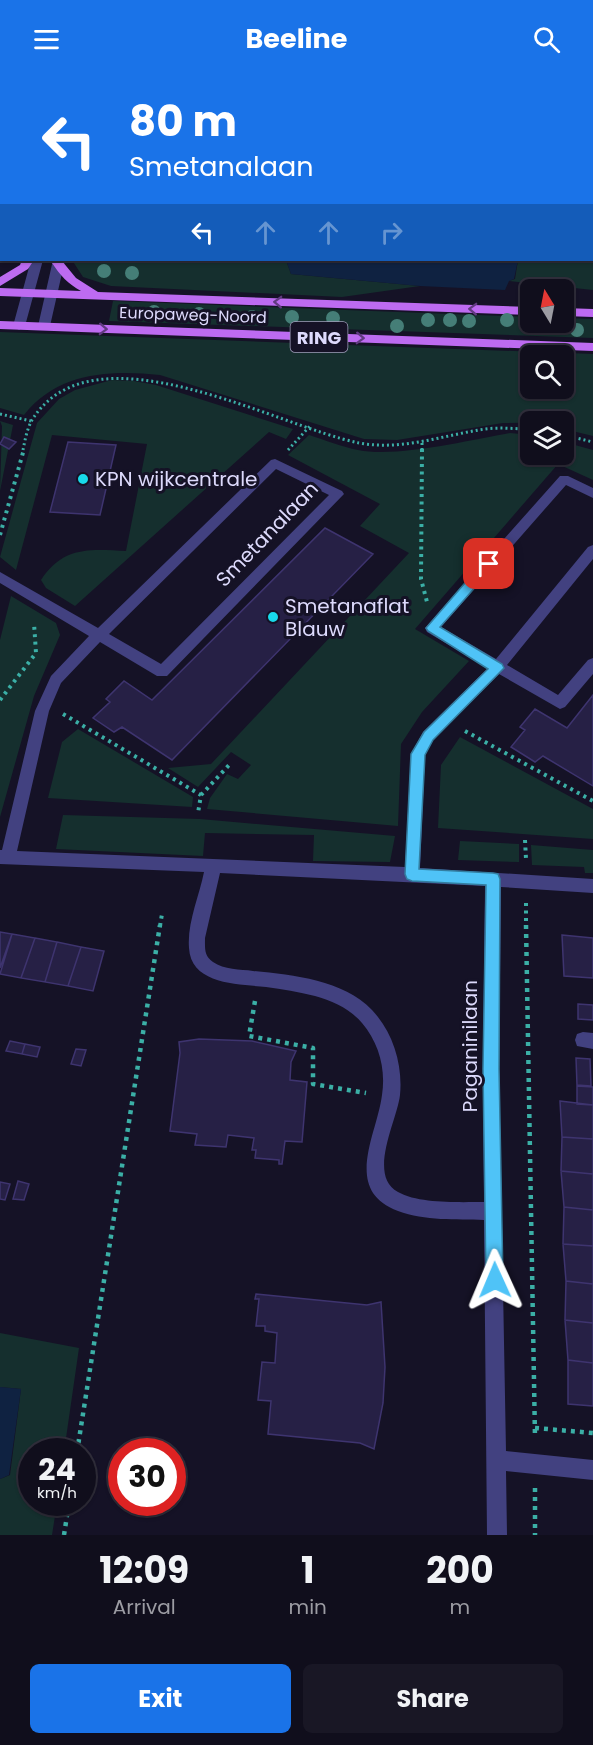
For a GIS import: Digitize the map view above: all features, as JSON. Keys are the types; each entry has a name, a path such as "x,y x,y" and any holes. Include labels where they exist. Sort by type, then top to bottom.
{"main road":[{"path":"0,282 24,267 27,261"},
{"path":"58,261 72,281 98,295"},
{"name":"Europaweg-Noord","path":"0,292 520,311"},
{"path":"574,312 593,313"},
{"name":"Europaweg-Noord","path":"0,325 593,347"}],"street":[{"path":"19,326 37,261"},
{"path":"44,326 58,261"},
{"path":"275,464 99,635 56,680 45,703 4,858 213,868 412,874 593,886"},
{"name":"Smetanalaan","path":"0,577 162,672 338,494 275,464"},
{"path":"593,493 564,479 432,628 560,703 593,664"},
{"path":"412,874 418,754 428,736 497,668 593,550"},
{"path":"213,868 196,941 198,957 211,971 329,993 346,1000 360,1010 374,1023 381,1035 390,1069 391,1097 376,1154 375,1170 379,1187 389,1197 415,1207 494,1212"},
{"name":"Paganinilaan","path":"493,879 491,1069 497,1535"},
{"path":"497,1460 593,1470"}],"path":[{"path":"0,535 31,421 47,401 68,387 92,378 118,377 161,381 360,443 402,445 487,429 520,429"},
{"path":"0,414 31,421"},
{"path":"275,464 310,426"},
{"path":"574,437 593,442"},
{"path":"422,442 421,579 425,601 444,615"},
{"path":"0,700 36,653 36,628 20,587"},
{"path":"45,703 201,795"},
{"path":"445,720 593,801"},
{"path":"198,813 201,795 231,763"},
{"path":"525,840 535,1535"},
{"path":"79,1438 162,914"},
{"path":"258,980 249,1036 313,1048 313,1084 391,1097"},
{"path":"535,1428 593,1433"},
{"path":"64,1535 67,1516"}],"green space":[{"path":"73,261 286,261 291,274 420,286 342,297 111,286 83,277"},
{"path":"518,261 593,261 593,290 574,288 574,279 509,281 515,279"},
{"path":"113,301 520,317 520,333 574,333 574,318 593,319 593,338 109,321"},
{"path":"0,332 520,351 520,399 574,399 574,353 593,354 593,436 574,431 574,411 520,411 520,423 503,423 397,440 364,439 160,375 122,373 86,377 69,382 38,401 24,415 0,408"},
{"path":"112,380 156,385 293,429 286,439 269,432 75,606 46,588 41,580 49,569 68,555 89,550 126,551 147,444 52,435 16,570 0,557 37,423 59,399 75,390"},
{"path":"0,421 13,425 0,491 2,426"},
{"path":"510,433 520,434 520,465 557,465 415,629 469,661 422,712 401,744 398,826 207,809 210,798 227,774 238,779 251,765 231,752 198,787 168,768 211,764 409,553 360,526 380,504 288,455 309,435 358,450 374,452 433,447"},
{"path":"574,445 593,450 593,480 560,465 574,465"},
{"path":"11,596 56,623 60,635 34,696 0,817 0,640"},
{"path":"78,729 193,797 192,807 48,798 62,742"},
{"path":"460,737 593,809 593,839 438,828 441,765"},
{"path":"63,815 200,819 395,836 390,862 313,861 314,835 205,833 203,856 56,849"},
{"path":"460,841 519,844 519,862 458,860"},
{"path":"531,845 593,850 593,873 585,873 584,867 532,865"},
{"path":"0,1333 79,1348 66,1438 18,1438 18,1516 55,1516 52,1535 0,1535 0,1479 10,1475 21,1389 0,1387"}],"water":[{"path":"286,261 518,261 514,279 509,281 505,290 420,286 291,274"},
{"path":"0,1387 21,1389 9,1475 0,1479"}],"building":[{"path":"4,437 16,442 9,449 0,444"},
{"name":"KPN wijkcentrale","path":"68,442 116,445 100,515 50,512"},
{"name":"Smetanaflat Blauw","path":"325,528 373,554 172,760 122,727 114,732 93,718 110,702 106,699 124,681 152,700"},
{"path":"593,695 593,786 543,756 535,762 511,747 525,730 520,727 535,709 567,728"},
{"path":"0,932 12,934 0,968"},
{"path":"12,934 35,938 21,978 0,974"},
{"path":"562,935 593,938 593,978 564,976"},
{"path":"35,938 57,942 45,982 21,978"},
{"path":"57,942 81,947 68,986 45,982"},
{"path":"81,947 104,951 93,991 68,986"},
{"path":"578,1004 593,1005 593,1020 578,1019"},
{"path":"199,1039 252,1041 296,1051 291,1062 290,1080 307,1082 302,1142 285,1141 282,1164 279,1164 279,1160 255,1158 256,1150 252,1150 254,1138 228,1135 226,1147 195,1145 197,1134 170,1131 180,1053 179,1042"},
{"path":"10,1041 25,1044 22,1054 6,1051"},
{"path":"25,1044 40,1047 37,1057 22,1054"},
{"path":"76,1049 86,1050 81,1066 71,1064"},
{"path":"576,1058 590,1059 591,1086 577,1085"},
{"path":"577,1086 593,1087 593,1105 577,1104"},
{"path":"560,1101 593,1105 593,1139 562,1137"},
{"path":"562,1137 593,1139 593,1174 561,1171"},
{"path":"561,1171 593,1174 593,1210 564,1207"},
{"path":"18,1181 29,1184 24,1200 13,1199"},
{"path":"0,1182 10,1184 5,1200 0,1199"},
{"path":"564,1207 593,1210 593,1246 563,1244"},
{"path":"563,1244 593,1246 593,1284 566,1281"},
{"path":"566,1281 593,1284 593,1323 565,1320"},
{"path":"256,1294 367,1305 381,1302 385,1367 383,1403 374,1449 360,1443 268,1434 271,1401 258,1400 262,1362 275,1363 277,1333 265,1331 265,1326 256,1326 259,1299 255,1299"},
{"path":"565,1320 593,1323 593,1363 568,1360"},
{"path":"568,1360 593,1363 593,1406 568,1404"}],"place":[{"name":"KPN wijkcentrale","path":"83,479"},
{"name":"Smetanaflat Blauw","path":"273,617"}],"route":[{"path":"489,564 432,628 497,668 428,736 418,754 412,874 493,879 491,1069 495,1280"}]}
